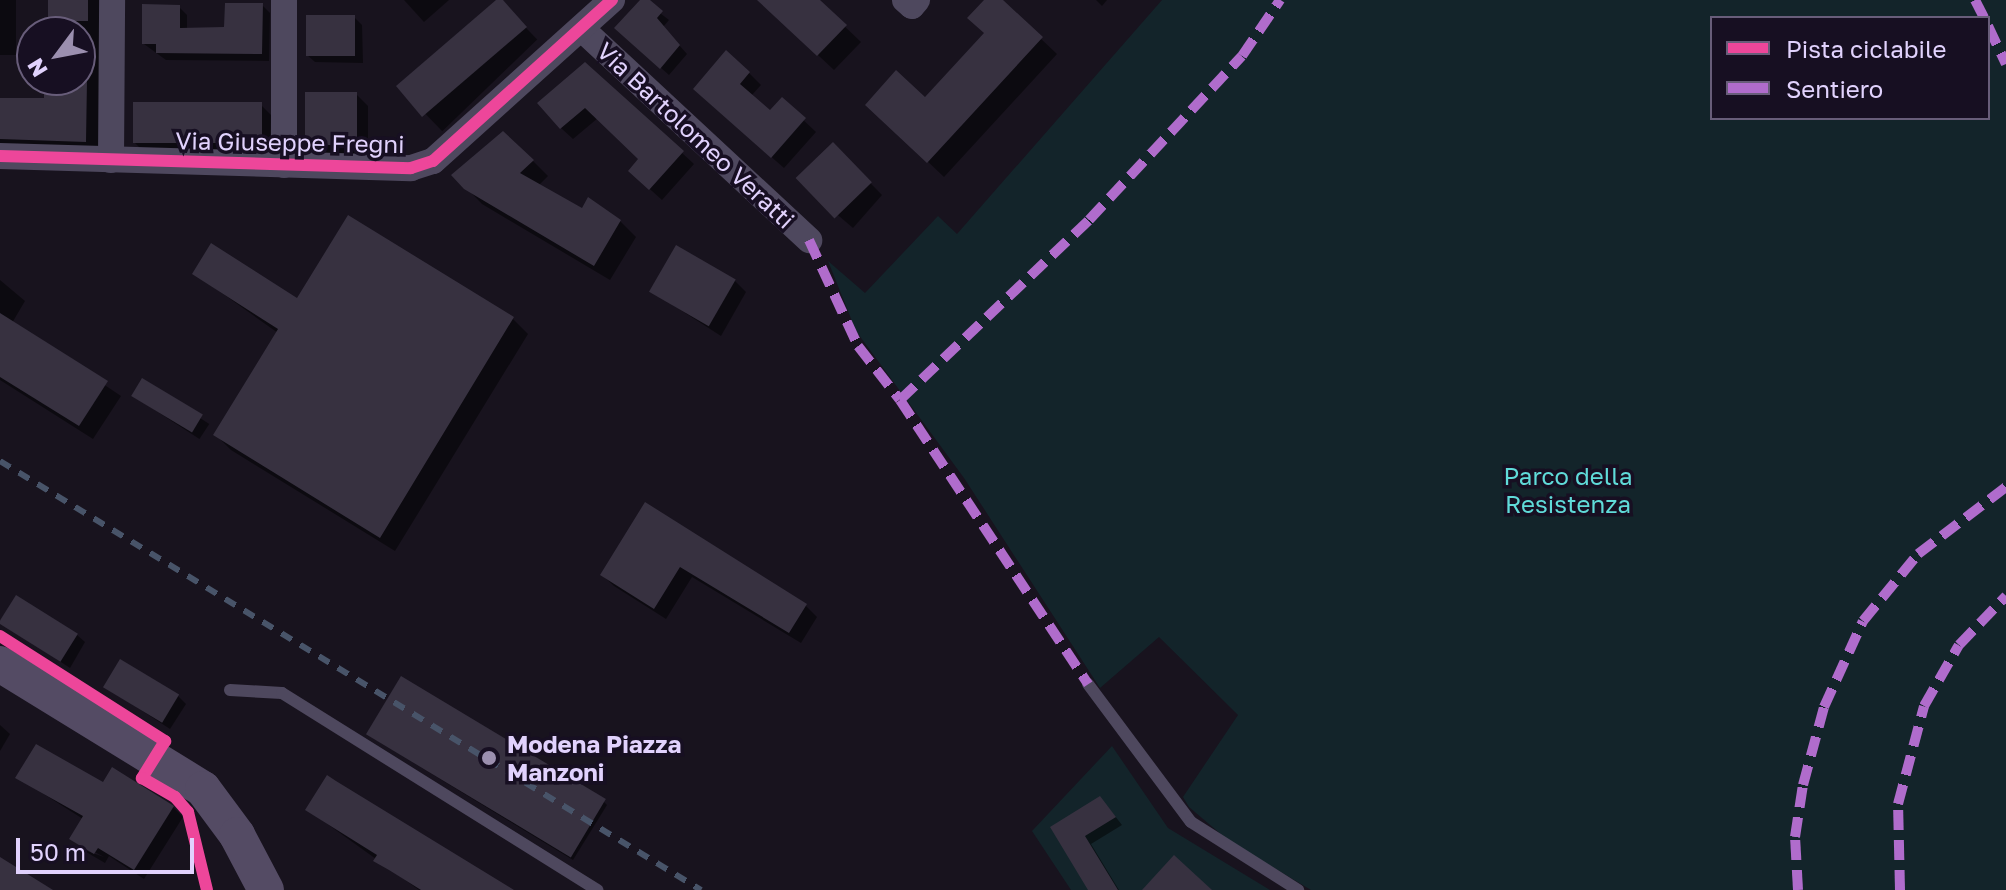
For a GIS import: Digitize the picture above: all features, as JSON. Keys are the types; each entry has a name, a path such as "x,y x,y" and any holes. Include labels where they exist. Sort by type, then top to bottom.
{"main road":[{"path":"0,664 203,789 237,835 266,890"}],"street":[{"path":"111,160 112,0"},
{"path":"284,0 284,165"},
{"name":"Via Giuseppe Fregni","path":"0,156 411,168 433,161 583,30 612,0"},
{"path":"905,0 912,6 917,0"},
{"name":"Via Bartolomeo Veratti","path":"583,30 809,240"}],"lane":[{"path":"1088,684 1191,822 1298,890"},
{"path":"230,690 282,693 597,890"}],"green space":[{"name":"Parco della Resistenza","path":"1162,0 2006,0 2006,890 1311,890 1229,841 1189,807 1183,797 1238,715 1159,637 1100,688 964,478 856,331 828,261 865,293 938,216 957,234"},
{"path":"1112,746 1168,828 1270,890 1071,890 1032,831"}],"building":[{"path":"48,0 88,0 88,16 48,16"},
{"path":"496,0 503,0 527,27 422,117 396,86"},
{"path":"640,0 650,0 663,11 657,18 680,45 660,69 614,28"},
{"path":"757,0 820,0 847,25 817,56"},
{"path":"984,0 1003,0 1043,37 927,163 865,105 896,70 925,97 984,33 967,18"},
{"path":"225,3 263,3 262,54 156,53 156,44 142,44 142,4 180,5 180,28 224,27"},
{"path":"306,15 355,15 355,56 306,56"},
{"path":"726,50 750,72 740,84 770,110 782,97 806,118 771,158 693,89"},
{"path":"585,62 684,151 649,190 628,171 638,159 585,108 560,129 537,103"},
{"path":"305,92 357,92 357,145 305,145"},
{"path":"87,96 86,142 0,139 0,98"},
{"path":"133,102 262,102 262,143 133,143"},
{"path":"503,131 534,160 520,173 582,208 588,197 621,220 594,266 464,189 451,175"},
{"path":"833,142 872,182 834,218 796,178"},
{"path":"348,215 514,317 380,538 213,435 278,329 192,274 211,243 297,298"},
{"path":"676,245 736,280 709,326 649,292"},
{"path":"0,313 108,381 79,426 0,377"},
{"path":"142,378 203,415 192,433 131,396"},
{"path":"645,502 807,604 789,633 680,567 654,609 600,575"},
{"path":"16,595 78,634 60,662 0,624"},
{"path":"120,659 179,695 162,723 103,687"},
{"path":"401,676 606,799 571,857 366,734"},
{"path":"36,744 103,782 112,767 174,806 134,870 98,848 94,854 69,839 83,816 15,778"},
{"path":"327,775 514,890 421,890 373,861 377,855 305,810"},
{"path":"1100,796 1116,817 1085,836 1118,890 1088,890 1050,827"},
{"path":"1174,855 1212,890 1142,890"},
{"path":"0,857 53,890 0,890"}],"railway":[{"path":"0,461 701,890"}],"marked path":[{"path":"900,400 1089,220 1242,56 1280,0"},
{"path":"1975,0 1983,16"},
{"path":"1990,30 2006,64"},
{"path":"809,240 858,346 900,400 1088,684"},
{"path":"1798,890 1795,837 1803,785 1824,707 1863,621 1918,554 2006,487"},
{"path":"1900,890 1898,804 1924,706 1959,645 2006,596"}],"cycle path":[{"path":"0,156 411,168 433,161 612,0"},
{"path":"0,636 165,741 142,778 175,797 188,812 207,890"}],"place":[{"name":"Modena Piazza Manzoni","path":"489,758"}]}
